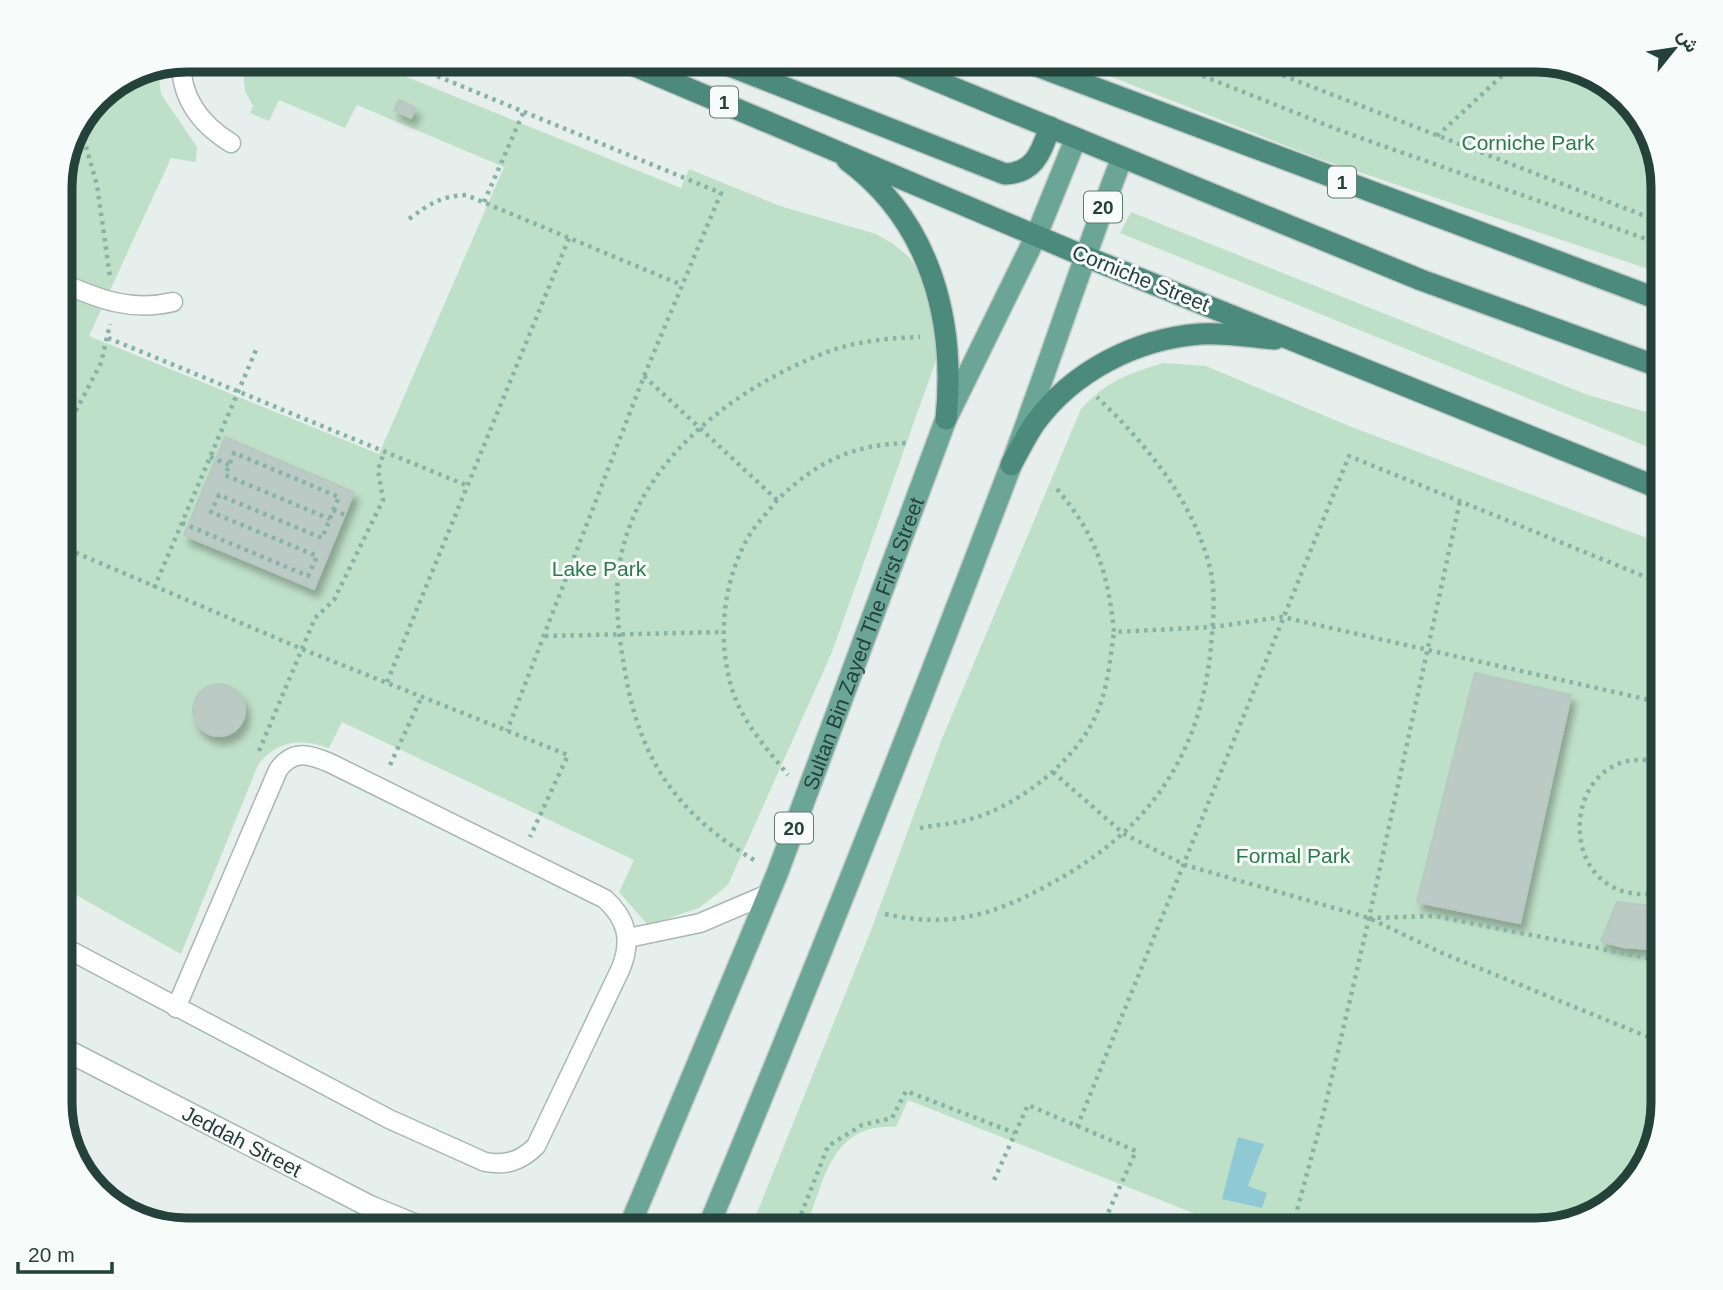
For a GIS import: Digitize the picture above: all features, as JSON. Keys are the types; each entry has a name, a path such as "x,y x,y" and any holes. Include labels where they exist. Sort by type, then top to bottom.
{"highway":[{"name":"Corniche Street","path":"650,72 826,144 1084,256 1651,485"},
{"path":"746,72 1005,174 1018,174 1030,168 1038,159 1050,127"},
{"path":"915,72 1421,280 1651,363"},
{"name":"1","path":"1053,72 1651,296"},
{"path":"826,144 858,168 886,197 909,229 928,264 941,301 949,340 950,380 946,419"},
{"path":"1011,465 1044,414 1069,387 1108,360 1153,342 1201,334 1301,342"}],"main road":[{"name":"Sultan Bin Zayed The First Street","path":"633,1218 777,874 946,419 1037,234 1076,138"},
{"name":"20","path":"712,1218 844,900 1011,465 1084,256 1122,158"}],"street":[{"name":"Jeddah Street","path":"72,1053 369,1206 398,1218"}],"lane":[{"path":"182,72 183,85 191,105 204,122 230,143"},
{"path":"72,287 128,306 143,307 173,302"},
{"path":"72,952 176,1008 389,1119 485,1162 507,1164 528,1154 541,1136 621,968 628,938 621,916 605,899 380,787 304,754 285,760 251,827 176,1008"},
{"path":"628,938 700,923 768,894"}],"path":[{"path":"428,72 720,193 644,376 507,731"},
{"path":"1193,72 1344,132 1651,240"},
{"path":"1274,72 1651,218"},
{"path":"1437,136 1506,72"},
{"path":"484,202 524,111"},
{"path":"409,219 431,202 448,195 466,195 682,285"},
{"path":"387,682 569,238"},
{"path":"777,874 717,838 663,781 633,716 618,633 618,575 631,525 648,488 700,426 740,396 818,355 863,342 926,337"},
{"path":"108,338 468,486"},
{"path":"154,588 256,350"},
{"path":"644,376 777,500"},
{"path":"885,914 921,922 969,916 1012,905 1082,867 1124,834 1152,805 1190,739 1203,699 1213,627 1210,569 1192,521 1153,455 1094,394"},
{"path":"788,776 753,731 734,696 724,650 724,632 725,608 735,567 751,533 777,500 800,478 837,456 876,444 910,443"},
{"path":"302,649 316,618 334,600 383,500 378,470 384,452"},
{"path":"182,523 309,576 317,556 211,512 219,495 322,538 330,519 333,510 339,497 234,453 225,475 330,519"},
{"path":"1077,1127 1349,456 1651,579"},
{"path":"210,457 229,465"},
{"path":"920,828 969,820 1014,799 1053,772 1086,736 1097,713 1115,632 1110,587 1096,545 1076,512 1057,489"},
{"path":"1297,1218 1368,918 1460,501"},
{"path":"333,510 345,515"},
{"path":"72,551 302,649 568,755 520,857"},
{"path":"1115,632 1213,627 1282,617 1651,700"},
{"path":"545,636 724,632"},
{"path":"380,787 422,696"},
{"path":"1651,762 1631,761 1611,769 1594,782 1583,800 1577,821 1579,842 1588,863 1601,879 1620,890 1640,895 1651,894"},
{"path":"1053,772 1124,834 1185,865 1368,918 1442,953 1651,1038"},
{"path":"1368,918 1435,916 1651,958"},
{"path":"800,1218 828,1146 862,1125 892,1118 906,1091 1015,1133"},
{"path":"994,1180 1028,1105 1136,1151 1106,1218"}],"green space":[{"name":"Lake Park","path":"243,72 395,72 681,188 689,169 780,206 876,234 909,257 922,276 930,297 938,355 832,652 728,885 699,908 648,925 619,892 634,860 342,722 329,748 309,743 290,743 273,750 258,765 181,954 72,893 72,179 80,143 91,123 105,105 123,91 143,80 159,76 161,94 197,147 196,162 171,158 89,336 379,454 504,167 357,105 345,128 279,100 269,121 250,113 253,106 245,91"},
{"name":"Corniche Park","path":"1099,72 1537,72 1573,78 1606,95 1623,111 1645,150 1651,186 1651,270 1317,158"},
{"path":"1131,212 1588,395 1651,413 1651,448 1120,233"},
{"name":"Formal Park","path":"1163,363 1206,366 1349,426 1651,539 1651,1104 1649,1126 1636,1161 1612,1190 1600,1199 1573,1212 1537,1218 1206,1218 908,1100 896,1127 874,1128 857,1134 844,1145 825,1175 809,1218 755,1218 870,933 941,741 1081,409 1118,380"}],"water":[{"path":"1238,1137 1264,1144 1248,1186 1267,1193 1262,1208 1222,1199"}],"building":[{"path":"399,100 416,108 411,118 394,110"},
{"path":"225,437 354,492 314,589 184,535"},
{"path":"1475,673 1571,695 1520,923 1417,902"},
{"path":"219,684 229,686 237,692 243,700 243,720 237,728 229,734 219,736 209,734 201,728 195,720 193,710 195,700 201,692 209,686"},
{"path":"1617,902 1651,906 1651,949 1623,947 1601,941"}]}
